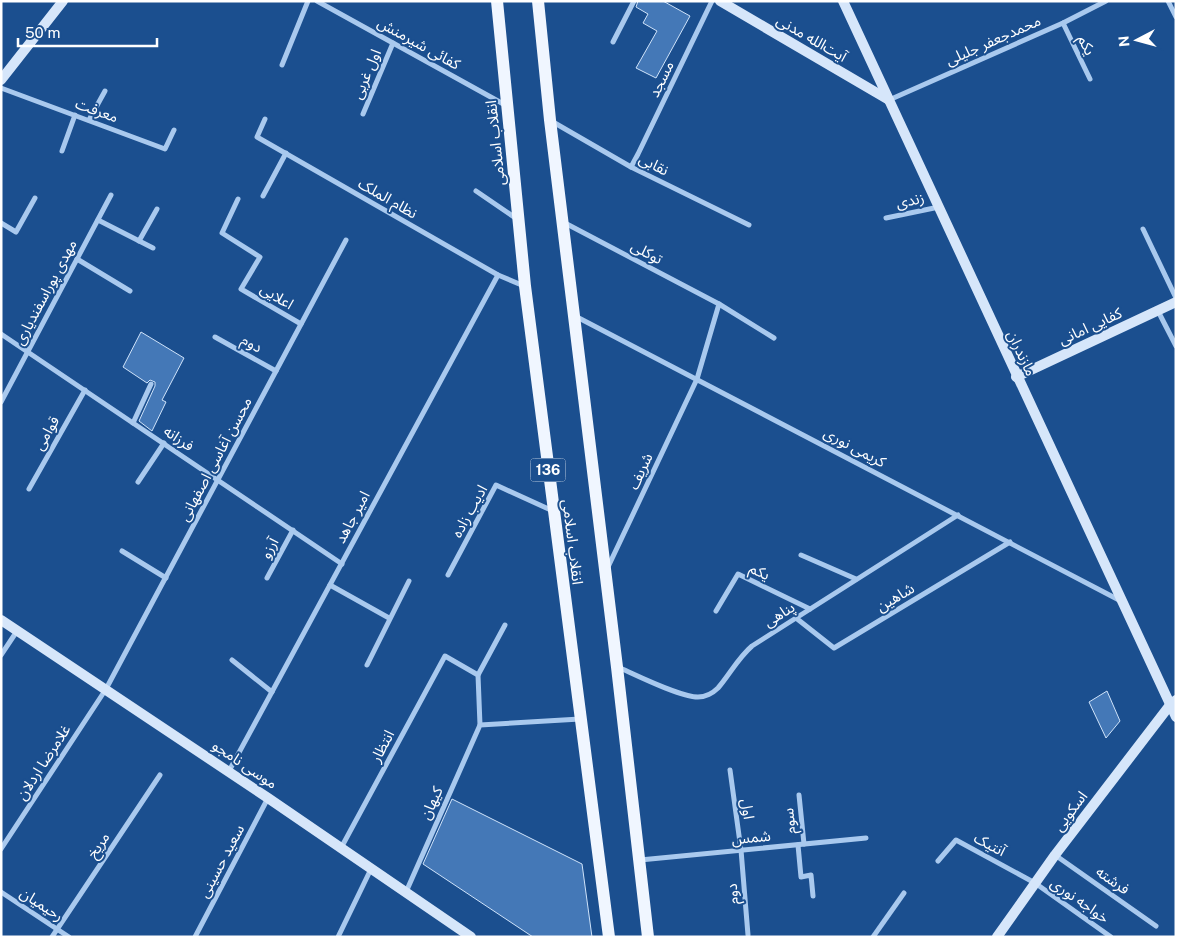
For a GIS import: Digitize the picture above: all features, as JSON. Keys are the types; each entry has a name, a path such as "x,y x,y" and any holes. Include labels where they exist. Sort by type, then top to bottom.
{"main road":[{"path":"1,80 63,1"},
{"name":"انقلاب اسلامی","path":"496,1 525,286 609,937"},
{"name":"انقلاب اسلامی","path":"538,1 550,120 648,937"},
{"name":"آیت‌الله مدنی","path":"720,1 889,100"},
{"name":"مازندران","path":"843,1 1016,377 1122,601 1173,702 1176,717"},
{"name":"کفایی امانی","path":"1016,377 1176,300"},
{"name":"موسی نامجو","path":"1,620 229,771 342,848 464,935"},
{"name":"اسکویی","path":"997,937 1056,855 1173,702"}],"street":[{"path":"282,65 308,1"},
{"name":"کفائی شیرمنش","path":"317,1 508,107"},
{"path":"613,42 634,1"},
{"name":"مسجد","path":"631,167 712,1"},
{"name":"محمدجعفر جلیلی","path":"889,100 1062,23 1106,1"},
{"path":"1168,1 1176,17"},
{"name":"یکم","path":"1062,23 1090,79"},
{"name":"اول غربی","path":"363,114 393,43"},
{"name":"معرفت","path":"1,88 165,149 174,130"},
{"path":"89,120 105,91"},
{"path":"62,151 75,115"},
{"name":"نظام الملک","path":"265,119 257,137 498,275 525,286"},
{"name":"نقابی","path":"550,120 631,167 749,226"},
{"path":"263,196 286,153"},
{"path":"476,191 519,220"},
{"name":"مهدی پوراسفندیاری","path":"1,402 111,195"},
{"path":"1,223 16,232 34,198"},
{"name":"اعلایی","path":"238,199 222,233 260,257 241,289 301,324"},
{"name":"زندی","path":"886,218 939,207"},
{"path":"139,241 157,209"},
{"path":"98,220 153,248"},
{"name":"توکلی","path":"563,222 719,304 774,338"},
{"path":"1143,229 1176,300"},
{"name":"محسن آغاسی اصفهانی","path":"106,690 346,240"},
{"path":"77,259 130,291"},
{"name":"امیر جاهد","path":"229,771 498,275"},
{"path":"697,379 719,304"},
{"path":"1158,310 1176,346"},
{"name":"کریمی نوری","path":"574,316 958,514 1122,601"},
{"name":"فرزانه","path":"1,334 342,564"},
{"name":"دوم","path":"215,337 276,371"},
{"name":"شریف","path":"605,575 697,379"},
{"path":"133,423 151,384"},
{"name":"قوامی","path":"29,489 85,390"},
{"path":"138,482 164,443"},
{"name":"ادیب زاده","path":"448,575 496,485 553,510"},
{"name":"پناهی","path":"617,667 683,694 698,697 708,695 717,689 746,651 958,514"},
{"name":"آرزو","path":"267,578 293,530"},
{"name":"شاهین","path":"796,618 834,648 1010,542"},
{"path":"122,551 166,578"},
{"path":"801,556 856,579"},
{"name":"یکم","path":"716,611 738,574 810,609"},
{"path":"367,665 409,581"},
{"path":"330,584 389,618"},
{"path":"478,675 505,625"},
{"path":"1,655 17,631"},
{"name":"انتظار","path":"342,848 445,656 478,675"},
{"path":"232,660 272,692"},
{"name":"کیهان","path":"405,892 480,725 478,675"},
{"name":"غلامرضا اردلان","path":"1,849 106,690"},
{"path":"480,725 580,719"},
{"name":"اول","path":"730,770 741,850"},
{"name":"مریخ","path":"52,937 160,774"},
{"name":"سوم","path":"799,795 804,844"},
{"name":"سعید حسینی","path":"195,937 268,798"},
{"name":"شمس","path":"638,860 866,838"},
{"name":"آنتیک","path":"938,861 956,840 1036,883"},
{"path":"798,845 801,877 811,875 813,896"},
{"name":"دوم","path":"741,850 748,936"},
{"name":"فرشته","path":"1056,855 1156,926"},
{"path":"338,937 371,869"},
{"name":"خواجه نوری","path":"1036,883 1111,937"},
{"name":"رحیمیان","path":"1,892 69,937"},
{"path":"873,937 904,893"}],"building":[{"path":"638,1 663,1 690,16 656,78 636,68 657,31 643,23 648,14 636,7"},
{"path":"141,332 184,358 162,400 166,402 152,431 139,421 155,386 155,382 150,380 147,383 123,367"},
{"path":"1107,691 1120,721 1106,738 1089,702"},
{"path":"452,799 582,864 592,937 533,937 423,864"}]}
